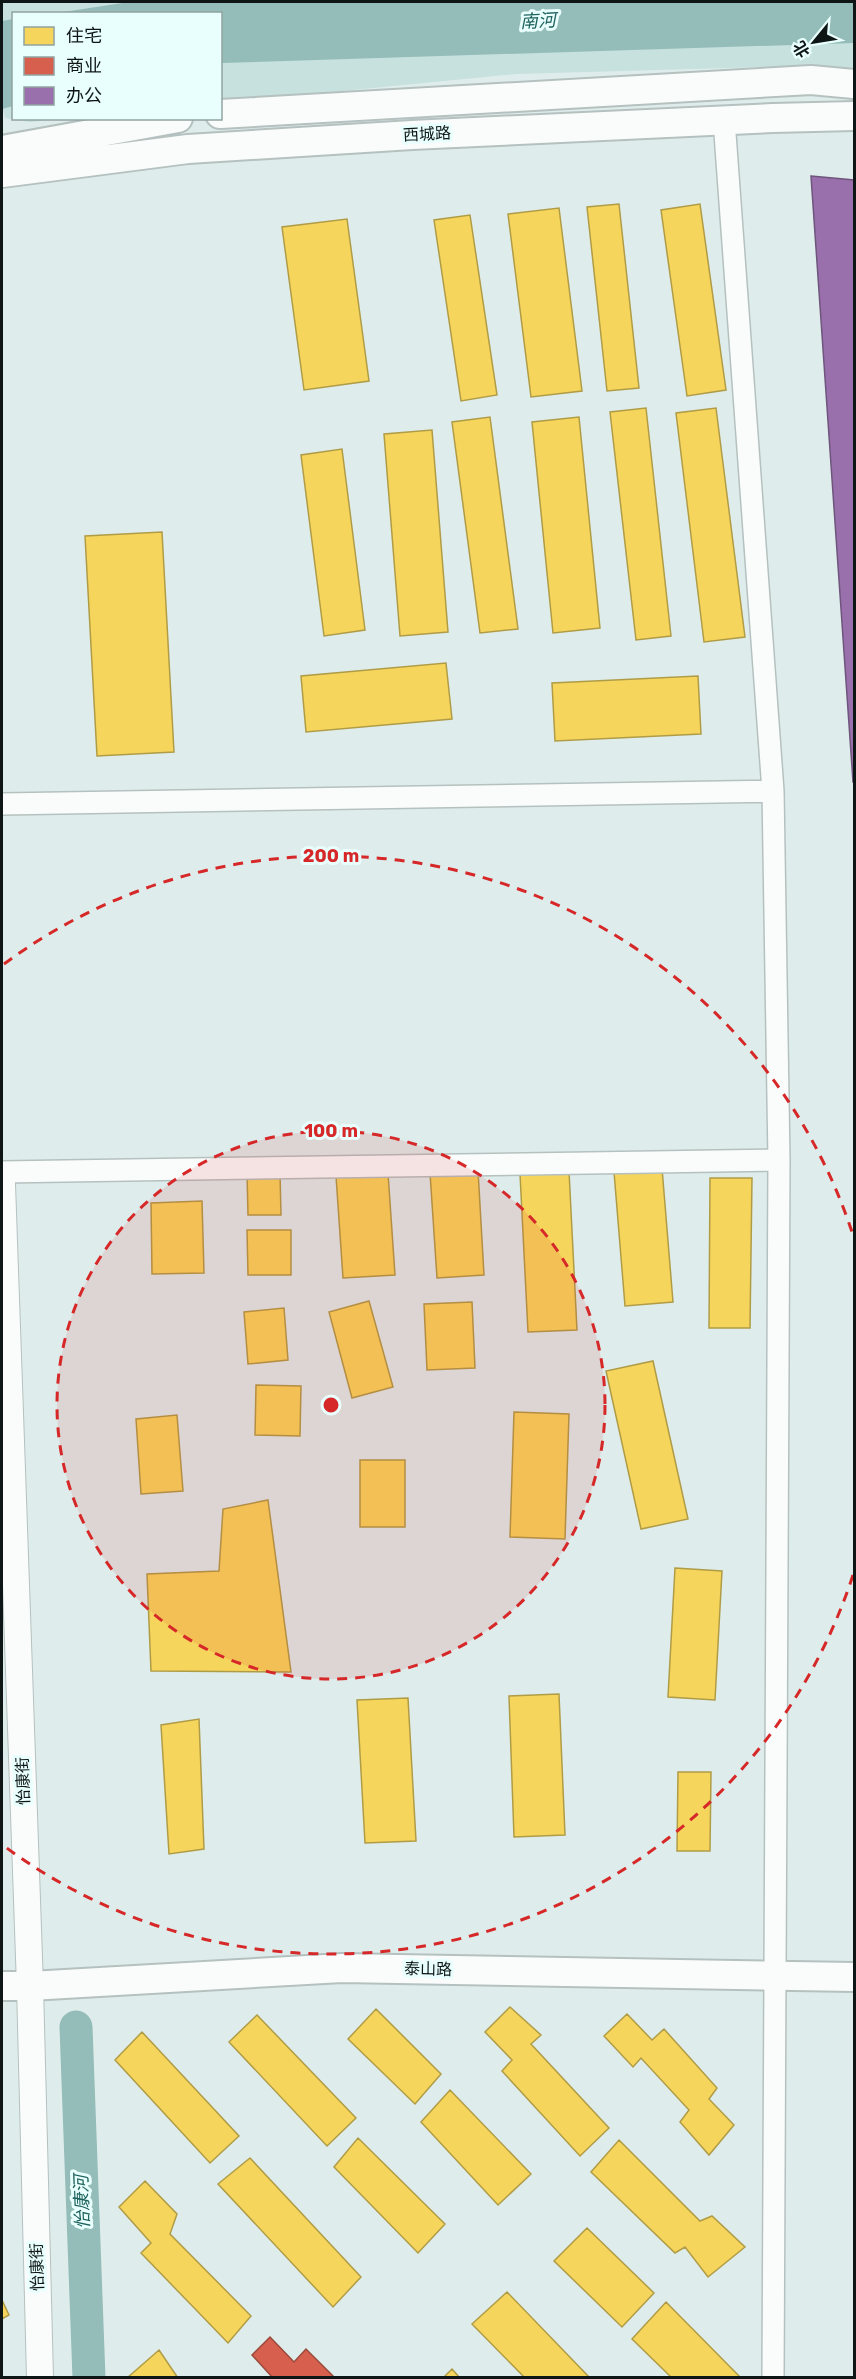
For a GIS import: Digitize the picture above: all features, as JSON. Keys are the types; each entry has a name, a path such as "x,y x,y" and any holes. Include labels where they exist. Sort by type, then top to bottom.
{"main road":[{"name":"西城路","path":"222,114 810,80 855,84"},
{"name":"西城路","path":"2,173 188,149 412,135 855,116"},
{"path":"2,150 167,120"},
{"name":"泰山路","path":"2,1986 342,1968 855,1977"}],"street":[{"path":"724,120 773,792 779,1160 772,2378"},
{"path":"2,804 773,792"},
{"path":"2,1172 779,1160"},
{"name":"怡康街","path":"2,1184 3,1283 30,1986 40,2378"}],"shaded area":[{"path":"2,2 854,2 854,70 765,67 516,74 222,103 222,12 12,12 12,119 5,118 2,106"},
{"path":"18,120 51,120 30,122"}],"water":[{"name":"南河","path":"129,2 854,2 854,43 222,63 222,12 64,12"},
{"path":"12,19 12,106 2,109 2,21"}],"building: 住宅":[{"path":"619,204 639,388 607,391 587,207"},
{"path":"700,204 726,390 687,396 661,210"},
{"path":"559,208 582,391 531,397 508,214"},
{"path":"470,215 497,395 461,401 434,220"},
{"path":"347,219 369,381 304,390 282,227"},
{"path":"646,408 671,636 636,640 610,412"},
{"path":"716,408 745,637 704,642 676,413"},
{"path":"490,417 518,629 480,633 452,422"},
{"path":"579,417 600,628 553,633 532,422"},
{"path":"432,430 448,632 400,636 384,434"},
{"path":"342,449 365,630 324,636 301,455"},
{"path":"162,532 174,752 97,756 85,536"},
{"path":"446,663 452,719 306,732 301,676"},
{"path":"698,676 701,734 555,741 552,683"},
{"path":"662,1168 673,1302 625,1306 614,1172"},
{"path":"478,1170 484,1275 437,1278 430,1173"},
{"path":"569,1171 577,1330 528,1332 520,1174"},
{"path":"247,1173 280,1173 281,1215 248,1215"},
{"path":"388,1173 395,1275 343,1278 336,1176"},
{"path":"710,1178 752,1178 750,1328 709,1328"},
{"path":"202,1201 204,1273 152,1274 151,1203"},
{"path":"247,1230 291,1230 291,1275 248,1275"},
{"path":"369,1301 393,1387 352,1398 329,1312"},
{"path":"472,1302 475,1368 427,1370 424,1304"},
{"path":"284,1308 288,1360 248,1364 244,1312"},
{"path":"653,1361 688,1519 641,1529 606,1371"},
{"path":"256,1385 301,1386 300,1436 255,1435"},
{"path":"514,1412 569,1414 565,1539 510,1537"},
{"path":"177,1415 183,1491 141,1494 136,1419"},
{"path":"360,1460 405,1460 405,1527 360,1527"},
{"path":"268,1500 291,1672 151,1671 147,1574 219,1571 223,1509"},
{"path":"675,1568 722,1571 715,1700 668,1697"},
{"path":"559,1694 565,1835 514,1837 509,1696"},
{"path":"408,1698 416,1841 365,1843 357,1700"},
{"path":"199,1719 204,1849 169,1854 161,1725"},
{"path":"678,1772 711,1772 710,1851 677,1851"},
{"path":"510,2007 541,2035 531,2044 609,2128 580,2156 502,2071 512,2060 485,2032"},
{"path":"376,2009 441,2074 415,2104 348,2039"},
{"path":"627,2014 652,2040 664,2029 717,2088 709,2099 734,2125 709,2155 680,2122 689,2110 641,2058 633,2067 604,2036"},
{"path":"257,2015 356,2118 327,2146 229,2042"},
{"path":"142,2032 239,2136 210,2163 115,2060"},
{"path":"450,2090 531,2174 498,2205 421,2122"},
{"path":"358,2138 445,2224 418,2253 334,2167"},
{"path":"619,2140 700,2221 712,2216 745,2247 708,2277 685,2247 675,2253 591,2172"},
{"path":"250,2158 361,2277 333,2307 218,2184"},
{"path":"145,2181 177,2214 170,2234 251,2316 228,2343 141,2253 151,2243 119,2207"},
{"path":"587,2228 654,2293 622,2327 554,2261"},
{"path":"507,2292 590,2378 525,2378 472,2324"},
{"path":"2,2300 9,2315 2,2319"},
{"path":"666,2302 741,2378 672,2378 632,2339"},
{"path":"159,2350 178,2378 127,2378"},
{"path":"452,2369 460,2378 443,2378"}],"building: 商业":[{"path":"270,2337 294,2362 306,2349 335,2378 273,2378 252,2355"}],"building: 办公":[{"path":"811,176 854,180 854,782 853,782"}],"waterway":[{"name":"怡康河","path":"76,2027 89,2378"}]}
